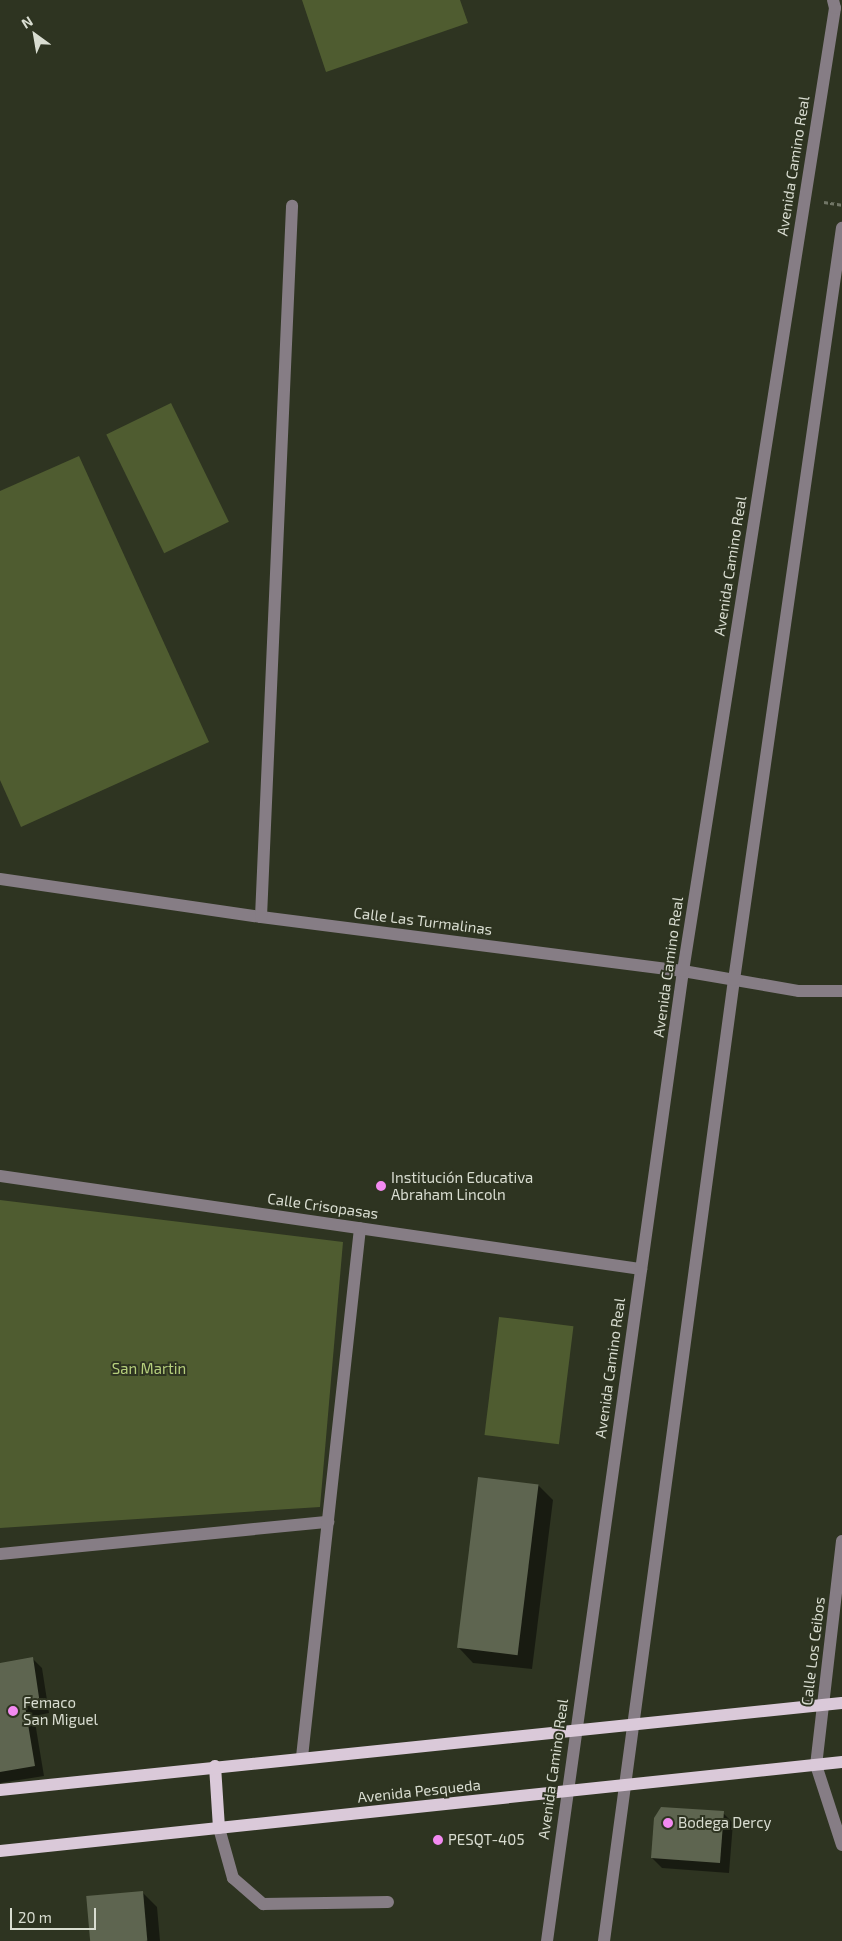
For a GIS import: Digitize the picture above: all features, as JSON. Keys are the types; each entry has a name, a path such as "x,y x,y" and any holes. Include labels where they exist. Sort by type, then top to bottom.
{"main road":[{"path":"0,1790 302,1757 574,1732 842,1703"},
{"name":"Avenida Pesqueda","path":"0,1851 625,1787 842,1762"},
{"path":"215,1766 219,1828"}],"street":[{"name":"Avenida Camino Real","path":"547,1941 574,1732 683,971 837,5"},
{"path":"261,917 292,206"},
{"path":"604,1941 635,1724 734,980 842,228"},
{"name":"Calle Las Turmalinas","path":"0,879 261,917 683,971 799,991 842,991"},
{"name":"Calle Crisopasas","path":"0,1176 641,1269"},
{"path":"302,1757 360,1228"},
{"path":"0,1554 328,1522"},
{"name":"Calle Los Ceibos","path":"816,1765 840,1585 842,1541"},
{"path":"816,1765 842,1845"},
{"path":"219,1828 233,1878 263,1904 388,1902"}],"green space":[{"path":"302,0 460,0 468,23 326,72"},
{"path":"171,403 229,522 164,553 106,435"},
{"path":"79,456 209,742 21,827 0,780 0,491"},
{"name":"San Martin","path":"0,1200 343,1242 320,1507 0,1528"},
{"path":"499,1317 573,1326 559,1444 484,1435"}],"building":[{"path":"478,1477 539,1484 518,1655 457,1648"},
{"name":"Femaco San Miguel","path":"33,1657 40,1704 25,1706 35,1766 0,1772 0,1663"},
{"path":"661,1807 724,1811 720,1863 651,1858 654,1818"},
{"path":"143,1891 147,1941 90,1941 86,1896"}],"place":[{"name":"Institución Educativa Abraham Lincoln","path":"381,1186"},
{"name":"Femaco San Miguel","path":"13,1711"},
{"name":"Bodega Dercy","path":"668,1823"},
{"name":"PESQT-405","path":"438,1840"}]}
